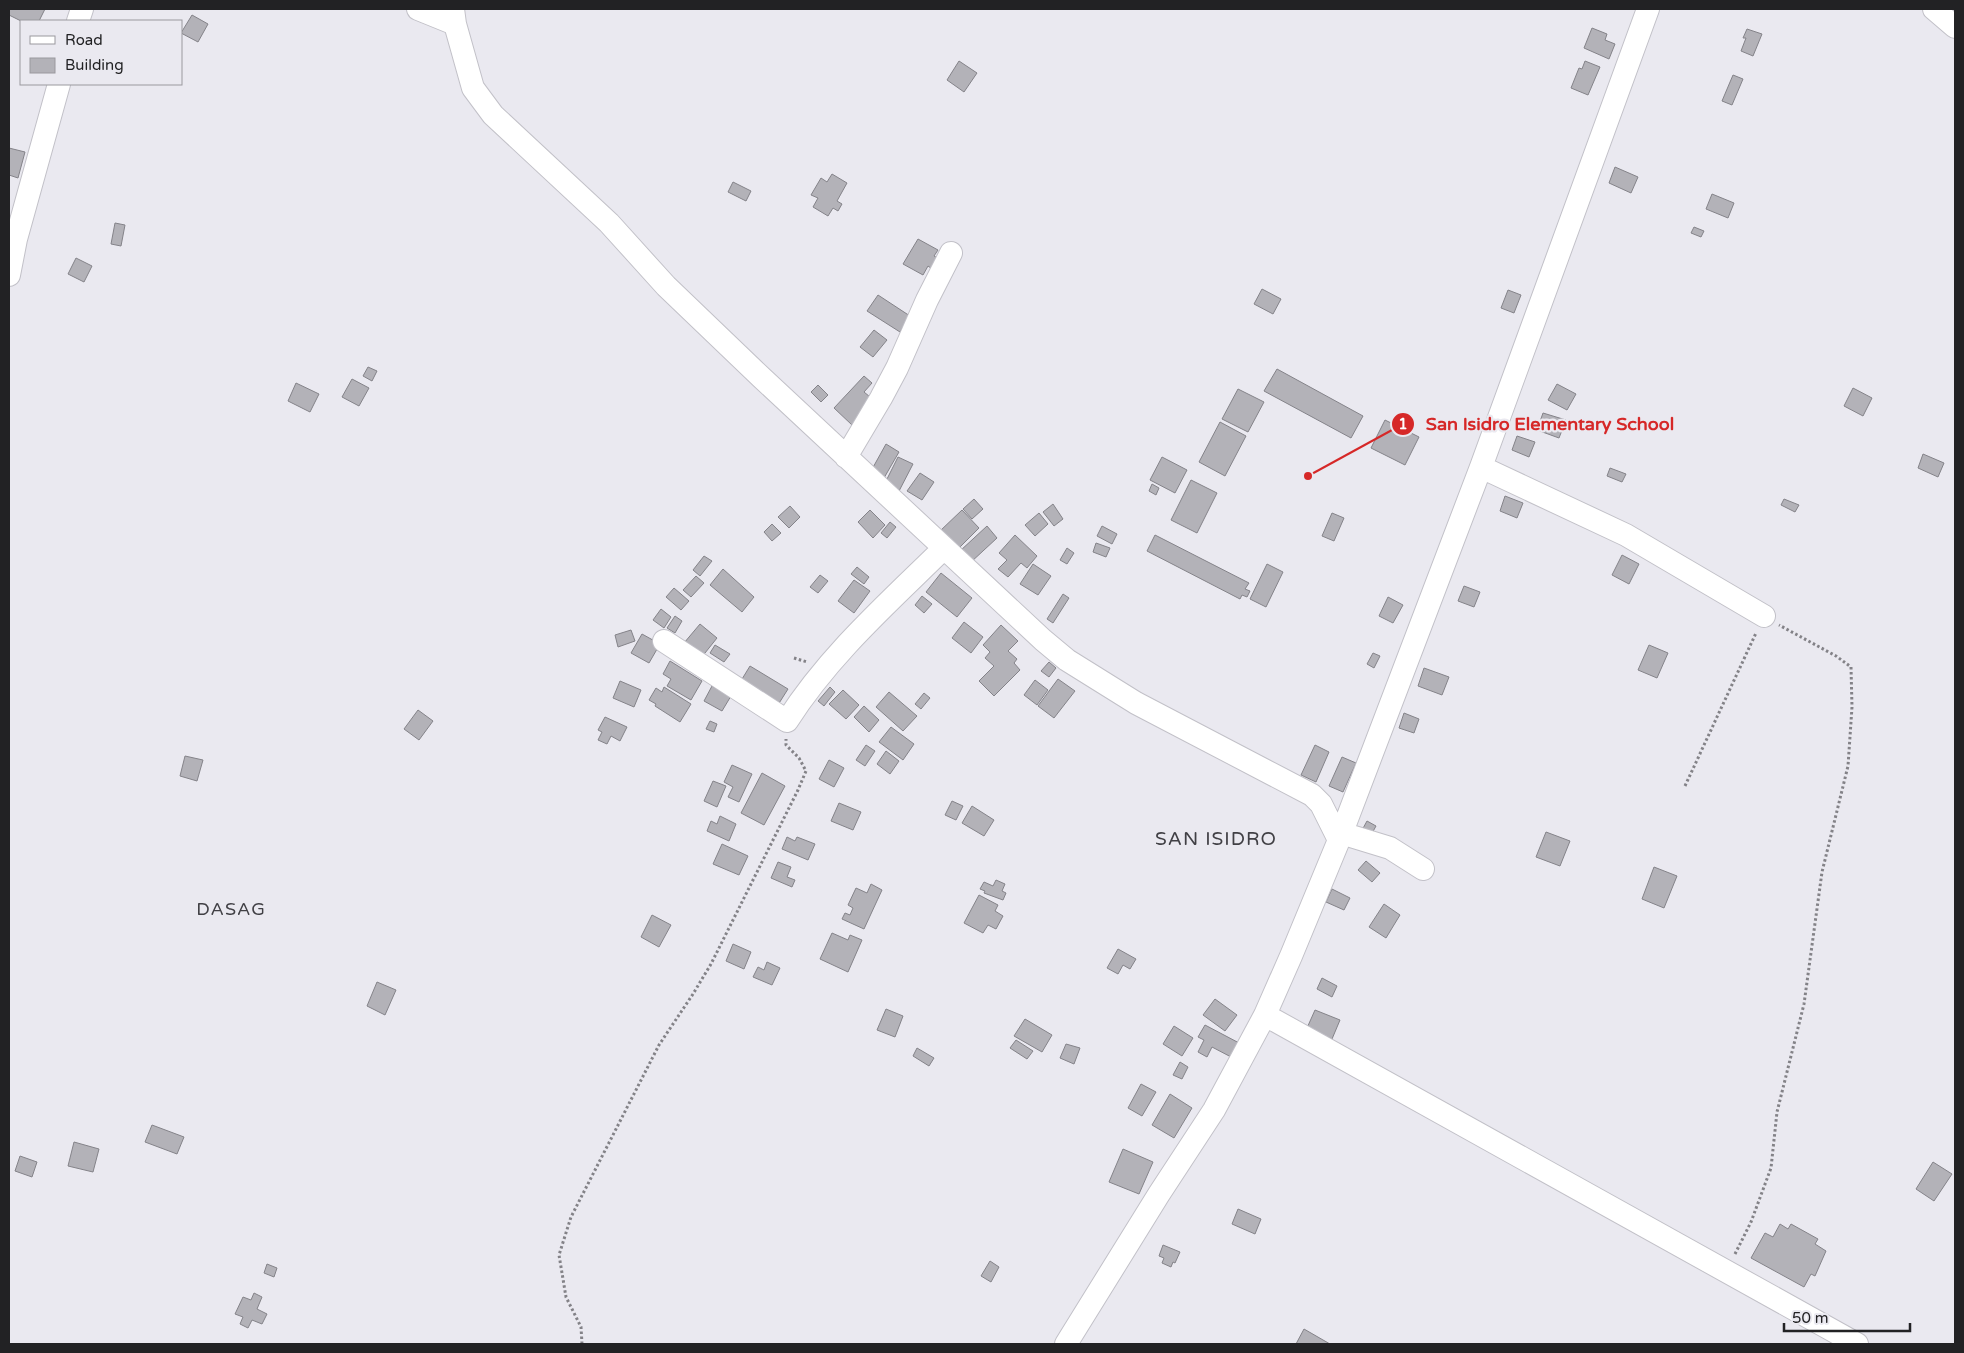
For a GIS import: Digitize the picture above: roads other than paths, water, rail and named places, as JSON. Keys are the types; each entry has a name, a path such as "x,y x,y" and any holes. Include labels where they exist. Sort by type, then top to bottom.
{"street":[{"path":"418,9 454,16 473,88 493,115 608,223 666,286 846,457 1067,660 1136,703 1312,794 1321,804 1340,836 1390,848 1424,869"},
{"path":"1066,1344 1159,1194 1214,1110 1265,1014 1340,836 1481,467 1648,9"},
{"path":"1934,9 1955,27"},
{"path":"9,275 16,239 59,85"},
{"path":"846,457 882,398 950,253"},
{"path":"1481,467 1626,535 1764,616"},
{"path":"664,641 787,721 801,699 833,658 944,548"},
{"path":"1265,1014 1857,1344"}],"place":[{"name":"San Isidro Elementary School","path":"1308,476"}],"district":[{"name":"SAN ISIDRO","path":"1216,839"},
{"name":"DASAG","path":"231,909"}]}
